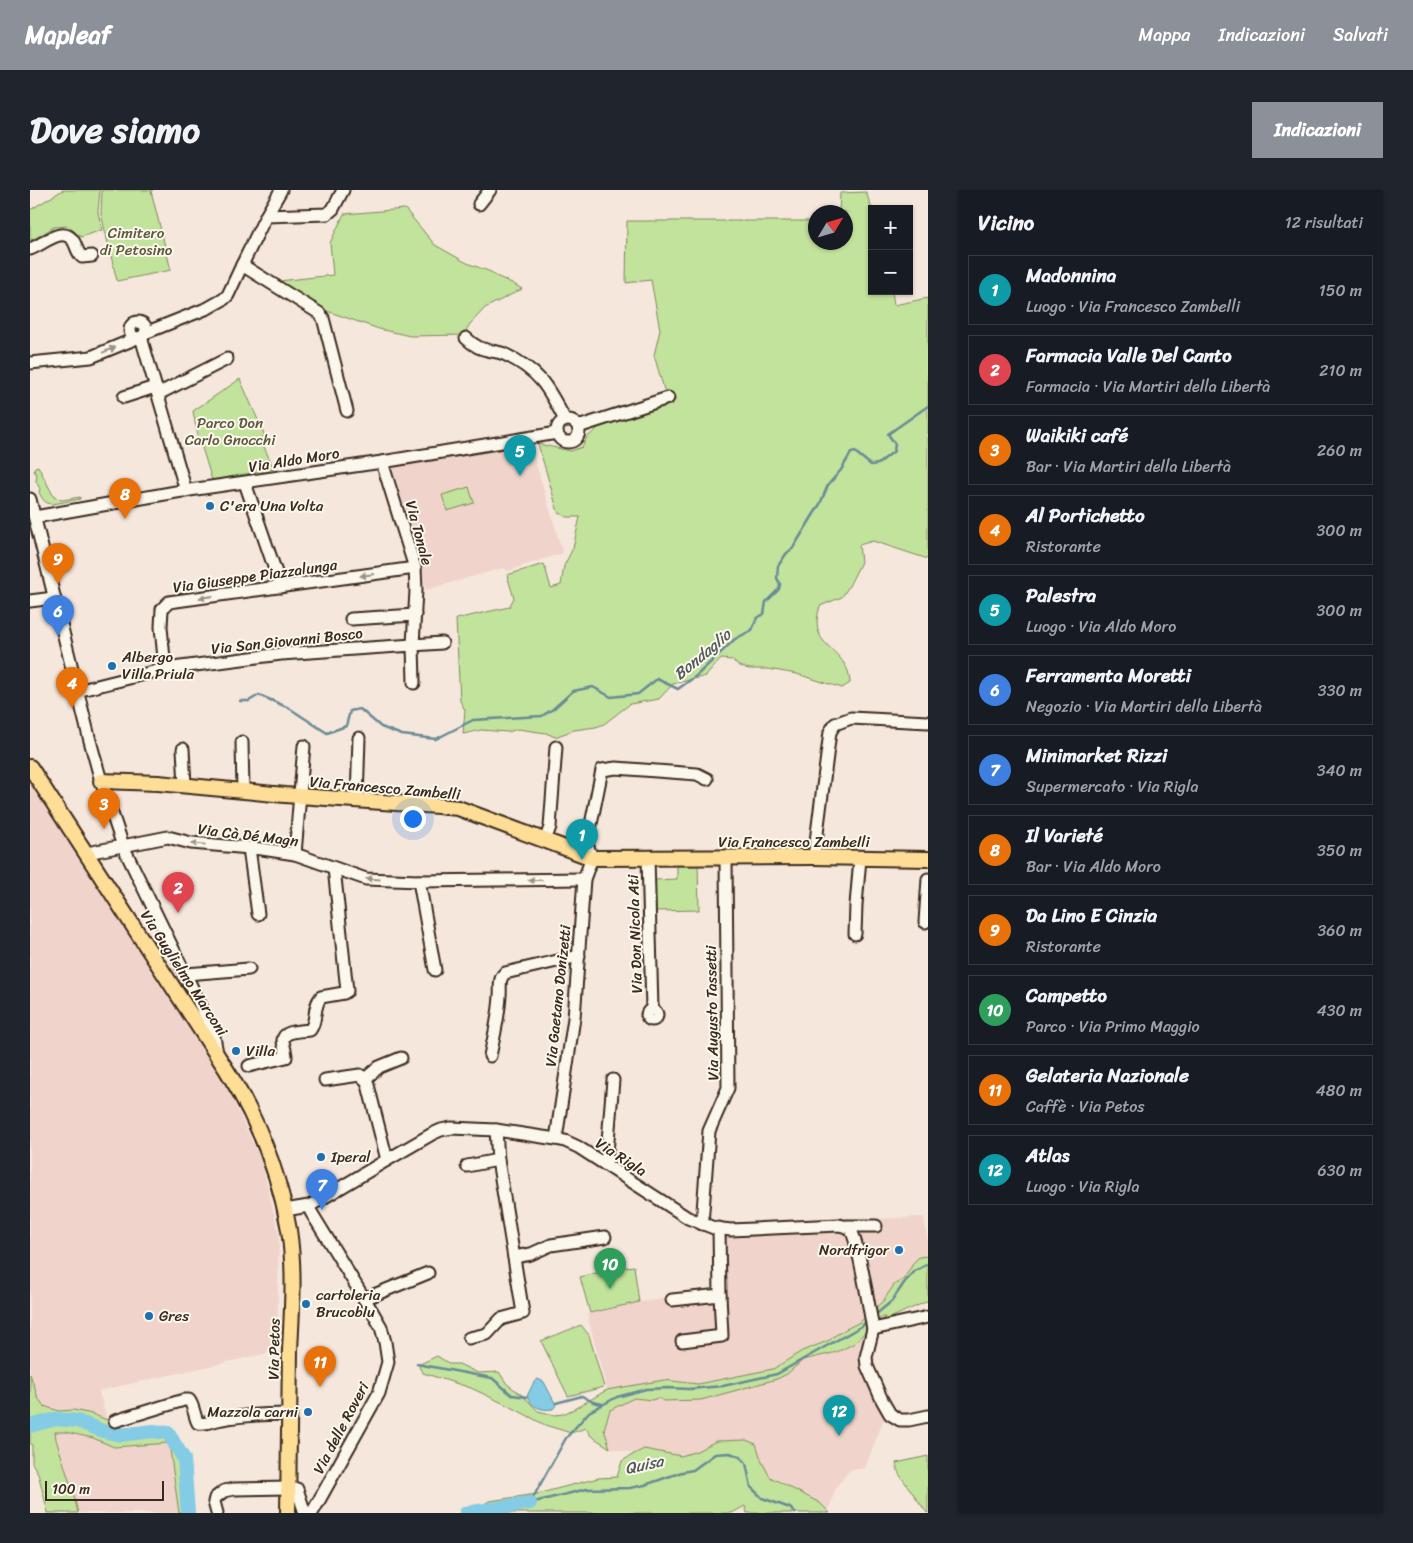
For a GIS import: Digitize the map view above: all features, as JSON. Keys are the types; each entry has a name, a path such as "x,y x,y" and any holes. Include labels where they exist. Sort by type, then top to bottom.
{"main road":[{"name":"Via Guglielmo Marconi","path":"30,767 218,1054 249,1108 267,1148 285,1210"},
{"name":"Via Francesco Zambelli","path":"101,781 185,785 458,808 592,858 814,857 928,859"},
{"name":"Via Petos","path":"285,1210 292,1268 289,1414 292,1489 288,1513"}],"street":[{"path":"31,363 92,358 141,333 208,308 224,299 228,295 266,216 282,190"},
{"path":"266,216 327,214 333,209 343,190"},
{"path":"479,204 490,190"},
{"path":"30,249 55,236 61,235 68,236 74,241 82,257 92,256"},
{"path":"242,266 320,313 323,318 347,411"},
{"path":"141,333 186,491"},
{"path":"466,338 478,348 502,353 525,365 545,385 565,420 574,422 578,427"},
{"path":"124,397 156,390 227,359"},
{"name":"Via Aldo Moro","path":"35,518 186,491 382,462 557,433 561,439 567,442 574,440 578,434 578,427 668,398"},
{"path":"557,433 560,424 565,420"},
{"name":"Via Tonale","path":"382,462 415,568 416,590 413,644"},
{"path":"245,483 281,587"},
{"path":"30,499 101,781 123,846 213,1031 218,1054"},
{"name":"Via Giuseppe Piazzalunga","path":"165,669 161,627 162,609 169,602 415,568"},
{"path":"30,601 54,598"},
{"path":"351,619 415,615"},
{"name":"Via San Giovanni Bosco","path":"77,691 165,669 281,654 442,643"},
{"path":"413,644 414,682"},
{"path":"814,857 830,732 835,724 851,718 928,722"},
{"path":"357,800 359,738"},
{"path":"242,742 243,791"},
{"path":"295,854 304,746"},
{"path":"545,841 550,827 556,747"},
{"path":"183,749 185,785"},
{"path":"592,858 587,844 602,770 616,768 697,774 707,779"},
{"name":"Via Cà Dé Magn","path":"87,853 168,837 191,843 295,854 366,879 584,879"},
{"path":"249,848 258,914"},
{"name":"Via Don Nicola Ati","path":"648,857 652,1009"},
{"name":"Via Gaetano Donizetti","path":"556,1139 574,1018 584,879 592,858"},
{"name":"Via Augusto Tassetti","path":"702,1224 709,1131 728,1088 726,858"},
{"path":"855,934 860,858"},
{"path":"250,1066 286,1057 283,1040 285,1036 288,1033 310,1030 313,1026 316,1004 321,997 347,991 334,868"},
{"path":"925,922 928,879"},
{"path":"419,880 435,970"},
{"path":"490,1056 500,1007 500,980 502,976 505,973 579,956"},
{"path":"186,974 249,969"},
{"path":"195,1020 199,1013 199,1002"},
{"path":"365,1079 380,1067 401,1058"},
{"path":"325,1080 360,1075 367,1081 387,1160"},
{"path":"606,1165 612,1080"},
{"name":"Via Rigla","path":"285,1210 309,1206 432,1134 451,1128 496,1130 566,1141 688,1218 719,1228 731,1230 839,1225 876,1226"},
{"path":"469,1338 487,1334 501,1319 523,1313 498,1160 496,1130"},
{"path":"467,1166 498,1160"},
{"name":"Via delle Roveri","path":"309,1206 380,1327 385,1342 388,1362 380,1393 312,1513"},
{"path":"847,1226 852,1230 856,1244 872,1322 866,1357 867,1366 890,1414 900,1420 928,1416"},
{"path":"682,1341 722,1336 719,1228"},
{"path":"514,1257 530,1254 551,1245 605,1237"},
{"path":"364,1299 428,1274"},
{"path":"672,1300 720,1295"},
{"path":"872,1322 928,1317"},
{"path":"114,1420 184,1400 189,1400 192,1403 196,1419 198,1423 202,1424 233,1417 289,1414"},
{"path":"217,1513 215,1498 224,1491 234,1489 292,1489 305,1513"}],"shaded area":[{"path":"530,444 563,553 508,571 503,568 426,590 426,586 421,584 422,571 417,550 392,466"},
{"path":"30,778 185,1015 226,1085 261,1160 279,1234 277,1351 99,1391 107,1420 74,1410 59,1411 44,1406 38,1398 30,1374"},
{"path":"924,1217 928,1256 919,1257 904,1279 894,1285 883,1301 860,1322 834,1336 831,1340 802,1351 773,1369 698,1384 664,1380 607,1390 587,1314 639,1302 716,1292 713,1224"},
{"path":"885,1316 877,1339 872,1388 884,1419 865,1468 850,1470 836,1487 828,1512 820,1503 770,1477 755,1443 745,1440 717,1441 697,1451 681,1456 644,1449 634,1454 610,1448 604,1429 610,1410 617,1406 634,1398 652,1400 658,1398 664,1401 701,1400 787,1374 803,1360 837,1352 855,1343 866,1331"},
{"path":"55,1432 65,1432 93,1438 114,1447 169,1443 179,1513 78,1513"}],"green space":[{"path":"63,190 100,190 98,212 102,230 81,237 68,226 54,227 30,240 30,210"},
{"name":"Cimitero di Petosino","path":"102,190 153,190 151,191 171,270 117,281 101,214"},
{"path":"866,192 871,205 868,205 868,295 893,295 894,305 928,298 928,559 873,541 859,545 861,562 842,597 820,606 817,619 820,636 843,662 848,671 850,683 842,688 797,674 768,669 749,669 739,666 732,660 721,659 706,676 673,684 659,699 630,704 604,724 596,727 574,730 555,737 546,733 518,729 508,732 481,730 463,734 465,710 460,701 456,619 509,607 514,598 507,575 544,564 551,588 561,585 564,566 573,548 580,517 566,517 558,512 538,444 571,451 582,447 587,437 603,421 665,393 654,355 660,330 651,280 626,283 627,221 808,221 808,250 853,250 853,205 839,205 840,193"},
{"path":"405,209 435,245 467,263 491,272 522,289 485,308 470,324 463,335 410,336 379,329 321,309 279,281 333,275 330,243 344,214"},
{"name":"Parco Don Carlo Gnocchi","path":"240,379 265,436 260,438 274,469 212,480 196,428 193,411"},
{"path":"38,466 54,497 62,500 80,497 80,499 53,504 46,502 40,495 40,489 36,481 37,475 34,471 35,467"},
{"path":"469,487 474,503 447,511 442,495"},
{"path":"677,864 698,864 699,910 656,911 655,880 677,879"},
{"path":"928,1256 928,1301 883,1321 885,1317 882,1317 855,1343 837,1352 803,1360 787,1374 777,1379 701,1400 664,1401 658,1398 652,1400 634,1398 610,1410 604,1429 610,1448 591,1436 586,1428 571,1433 545,1425 471,1388 423,1373 419,1367 420,1364 437,1356 450,1364 459,1364 478,1373 499,1372 507,1384 522,1395 538,1411 555,1415 574,1409 607,1390 664,1380 698,1384 773,1369 802,1351 830,1340 860,1322 883,1301 894,1285 904,1279 919,1257"},
{"path":"634,1266 639,1302 590,1313 580,1277"},
{"path":"581,1325 589,1335 604,1387 568,1396 541,1341"},
{"path":"30,1374 38,1398 44,1406 59,1411 74,1410 92,1414 129,1432 164,1430 177,1435 186,1466 190,1513 179,1513 169,1443 114,1447 93,1438 65,1432 55,1432 78,1513 48,1513 38,1473 32,1463 32,1445 30,1443"},
{"path":"746,1440 756,1444 762,1462 770,1477 820,1503 830,1513 747,1513 745,1506 732,1513 469,1513 489,1501 537,1494 598,1478 617,1477 622,1461 644,1449 681,1456 697,1451 716,1441"},
{"path":"928,1456 927,1513 899,1474 896,1463"}],"water":[{"path":"538,1379 544,1382 556,1405 553,1409 537,1407 531,1403 527,1396 534,1382"}],"waterway":[{"name":"Bondaglio","path":"240,701 249,701 259,695 289,708 327,733 346,726 350,711 360,709 381,727 402,735 436,739 473,720 542,716 573,691 593,687 611,697 638,694 657,679 678,689 696,676 735,639 752,630 757,618 764,614 766,602 779,589 780,584 777,578 778,566 786,554 793,548 820,504 828,485 841,470 851,453 855,452 871,465 878,464 894,451 895,444 888,434 928,406"},
{"path":"874,1316 892,1301 915,1271 928,1264"},
{"path":"530,1503 566,1438 589,1412 617,1397 646,1389 689,1389 723,1386 777,1374 862,1326 867,1321"},
{"path":"417,1364 492,1378 512,1395 527,1397"},
{"path":"556,1403 582,1396 602,1404"},
{"path":"30,1426 56,1419 77,1421 120,1435 153,1431 168,1433 184,1459 188,1513"},
{"name":"Quisa","path":"530,1503 587,1489 630,1488 645,1485 693,1470 715,1454 730,1453 740,1457 746,1463 751,1487 762,1498 790,1508 795,1513"},
{"name":"Quisa","path":"466,1513 530,1503"}],"place":[{"name":"Palestra","path":"520,476"},
{"name":"C'era Una Volta","path":"210,506"},
{"name":"Il Varieté","path":"125,519"},
{"name":"Da Lino E Cinzia","path":"58,584"},
{"name":"Ferramenta Moretti","path":"58,636"},
{"name":"Albergo Villa Priula","path":"112,666"},
{"name":"Al Portichetto","path":"72,708"},
{"name":"Waikiki café","path":"104,829"},
{"name":"Madonnina","path":"582,860"},
{"name":"Farmacia Valle Del Canto","path":"178,913"},
{"name":"Villa","path":"236,1051"},
{"name":"Iperal","path":"321,1157"},
{"name":"Minimarket Rizzi","path":"322,1210"},
{"name":"Nordfrigor","path":"899,1250"},
{"name":"Campetto","path":"610,1289"},
{"name":"cartoleria Brucoblu","path":"306,1304"},
{"name":"Gres","path":"149,1316"},
{"name":"Gelateria Nazionale","path":"320,1387"},
{"name":"Mazzola carni","path":"308,1412"},
{"name":"Atlas","path":"839,1436"}]}
